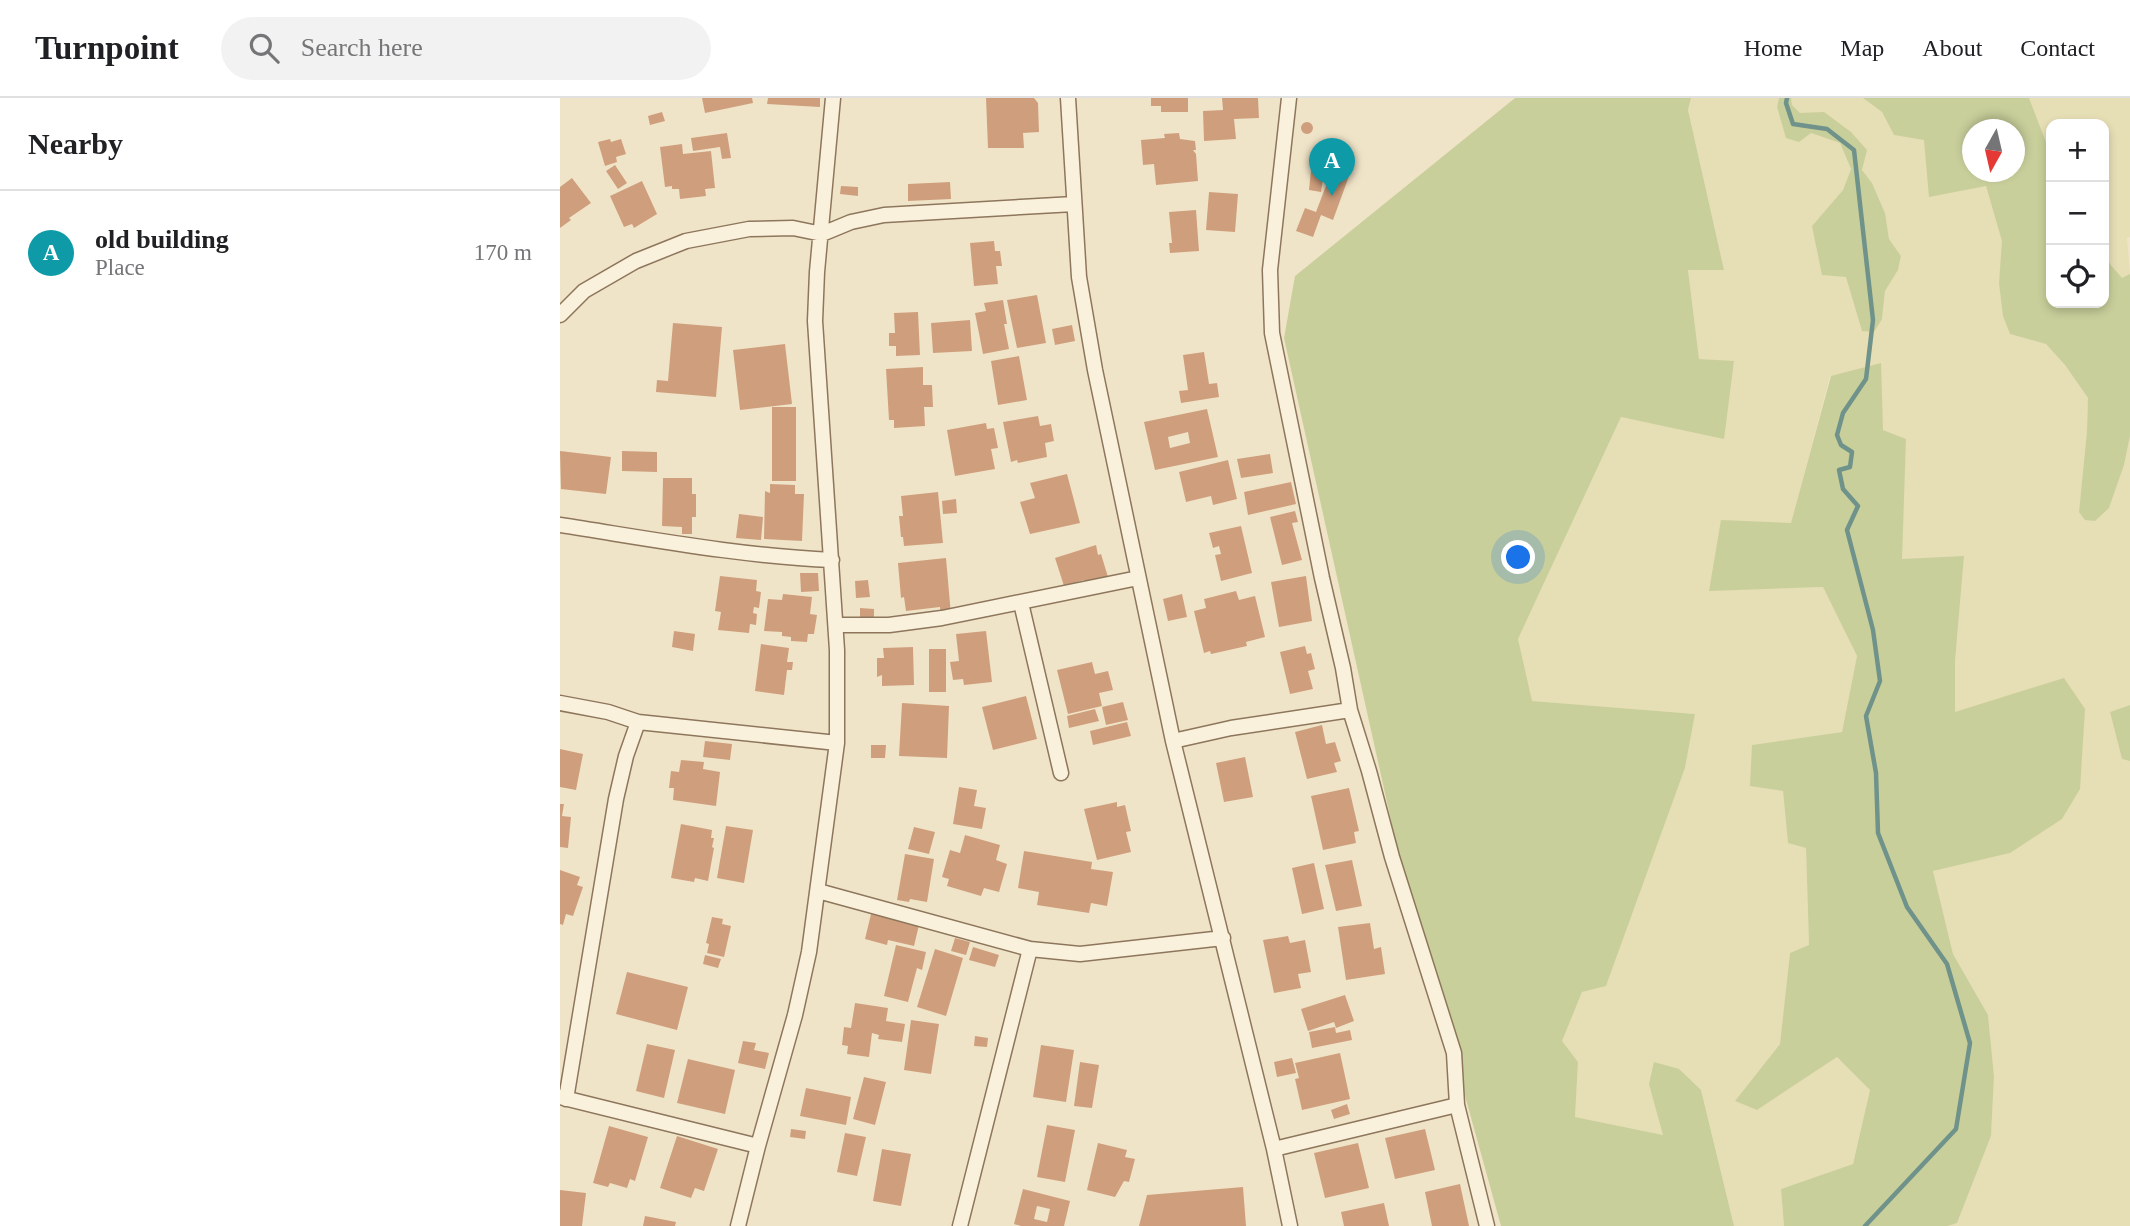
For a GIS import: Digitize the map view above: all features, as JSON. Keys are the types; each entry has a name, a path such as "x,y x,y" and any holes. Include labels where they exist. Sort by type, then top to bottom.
{"street":[{"path":"738,1226 809,952 837,743 836,625 815,321 833,98"},
{"path":"1068,98 1079,276 1090,343 1173,740 1274,1149 1290,1226"},
{"path":"1289,98 1270,270 1272,332 1350,710 1395,868 1454,1053 1457,1105 1487,1226"},
{"path":"560,315 584,291 636,261 687,241 749,229 793,228 822,234 851,222 884,215 1074,204"},
{"path":"560,525 693,547 787,558 832,560"},
{"path":"836,625 889,625 942,618 1139,578"},
{"path":"1021,603 1061,773"},
{"path":"560,704 608,712 638,722 837,743"},
{"path":"1173,740 1231,728 1350,710"},
{"path":"638,722 626,756 616,799 563,1098 758,1146"},
{"path":"818,891 1030,949 1080,954 1223,938"},
{"path":"960,1226 1030,949"},
{"path":"1274,1149 1457,1105"}],"shaded area":[{"path":"1691,98 1779,98 1777,107 1811,133 1840,143 1851,169 1843,190 1812,226 1846,277 1882,319 1885,291 1898,270 1901,256 1889,239 1885,213 1872,183 1862,170 1866,150 1800,113 1792,105 1791,98 1863,98 1882,112 1894,135 1924,139 1962,168 1962,182 1981,182 1986,186 2003,241 1999,283 2010,334 2046,344 2065,365 2088,398 2079,512 2109,508 2124,465 2130,436 2130,705 2110,712 2122,759 2130,761 2130,1226 1948,1226 1957,1223 1991,1136 1994,1076 1988,1015 1953,954 1933,871 2010,853 2064,679 1955,713 1955,663 1964,557 1901,560 1906,439 1883,430 1830,376 1791,524 1709,590 1823,587 1857,656 1842,732 1752,745 1783,791 1788,843 1806,848 1809,946 1790,953 1780,1044 1735,1101 1757,1110 1837,1057 1870,1090 1853,1164 1781,1189 1784,1226 1734,1226 1701,1090 1663,1135 1575,1117 1578,1062 1561,1041 1582,992 1606,986 1685,768 1695,714 1531,701 1518,639 1621,417 1723,438 1734,362 1699,359 1688,270 1724,270 1688,110"},
{"path":"2029,98 2130,98 2130,237 2127,238 2130,274 2122,279 2109,262 2109,119 2046,119 2046,142"}],"green space":[{"path":"1515,98 1691,98 1688,110 1724,270 1688,270 1699,359 1734,361 1724,439 1621,417 1518,639 1532,701 1695,714 1685,768 1606,986 1582,992 1562,1041 1578,1062 1575,1117 1663,1135 1649,1084 1654,1062 1679,1069 1701,1090 1734,1226 1501,1226 1400,861 1284,338 1295,276"},
{"path":"1779,98 1791,98 1792,105 1800,113 1824,112 1851,132 1867,150 1862,170 1872,183 1885,213 1889,239 1901,256 1898,270 1885,291 1882,319 1874,332 1862,331 1846,277 1822,275 1812,226 1843,190 1851,169 1840,143 1811,133 1799,142 1786,138 1777,107"},
{"path":"1863,98 2029,98 2046,142 2046,308 2109,308 2109,262 2122,278 2130,274 2130,436 2124,465 2109,508 2095,521 2085,520 2079,512 2088,398 2065,365 2046,344 2010,334 2003,316 1999,283 2002,241 1986,186 1929,197 1924,140 1894,135 1882,112"},
{"path":"1881,363 1883,430 1906,439 1902,559 1964,556 1955,662 1955,712 2064,678 2085,709 2080,789 2062,819 2010,853 1933,871 1953,954 1988,1015 1994,1076 1991,1136 1957,1223 1948,1226 1784,1226 1781,1189 1853,1164 1870,1090 1837,1057 1757,1110 1735,1101 1780,1044 1790,953 1809,945 1806,848 1788,843 1783,791 1750,786 1752,745 1842,732 1857,656 1823,587 1709,591 1721,520 1791,523 1831,376"},
{"path":"2130,705 2130,761 2122,759 2110,712"}],"building":[{"path":"702,98 752,98 753,103 705,113"},
{"path":"768,98 820,98 820,107 767,104"},
{"path":"986,98 1034,98 1038,103 1039,132 1023,133 1024,148 988,148"},
{"path":"1151,98 1188,98 1188,112 1161,112 1161,106 1151,106"},
{"path":"1222,98 1258,98 1259,118 1234,119 1236,139 1204,141 1203,111 1223,110"},
{"path":"662,112 665,121 650,125 648,116"},
{"path":"1302,123 1312,123 1312,133 1302,133"},
{"path":"727,133 731,158 722,159 720,147 693,151 691,138"},
{"path":"1179,133 1180,139 1195,141 1196,150 1193,150 1196,154 1198,181 1156,185 1154,164 1143,165 1141,140 1165,138 1164,134"},
{"path":"610,139 611,142 621,139 626,154 616,157 617,162 605,166 598,142"},
{"path":"682,144 683,154 711,151 715,188 705,189 706,196 680,199 679,189 665,187 660,147"},
{"path":"1313,153 1331,155 1330,169 1311,167"},
{"path":"615,165 627,183 618,189 606,171"},
{"path":"1311,170 1324,171 1321,192 1309,190"},
{"path":"1332,170 1349,176 1333,220 1321,215 1313,237 1296,231 1305,208 1316,212"},
{"path":"572,178 591,203 569,218 571,220 560,228 560,187"},
{"path":"642,181 657,214 634,228 632,224 624,227 610,196"},
{"path":"950,182 951,199 908,201 908,184"},
{"path":"841,186 858,187 858,196 840,194"},
{"path":"1209,192 1238,194 1235,232 1206,230"},
{"path":"1196,210 1199,251 1170,253 1169,243 1172,243 1169,212"},
{"path":"994,241 995,251 1000,251 1002,266 996,266 998,284 974,286 970,243"},
{"path":"1037,295 1046,343 1017,348 1007,300"},
{"path":"1003,300 1009,349 983,354 975,313 986,311 984,303"},
{"path":"918,312 920,355 896,356 896,346 889,346 889,333 895,333 894,313"},
{"path":"970,320 972,351 933,353 931,323"},
{"path":"673,323 722,327 716,397 656,392 657,380 668,381"},
{"path":"1072,325 1075,341 1055,345 1052,329"},
{"path":"785,344 792,404 740,410 733,350"},
{"path":"1204,352 1209,384 1217,383 1219,397 1181,403 1179,391 1188,390 1183,355"},
{"path":"1019,356 1027,400 998,405 991,361"},
{"path":"923,367 923,385 932,385 933,407 924,407 925,426 894,428 894,420 889,420 886,369"},
{"path":"772,407 796,407 796,481 772,481"},
{"path":"1207,409 1218,457 1155,470 1144,422","holes":["1188,432 1190,443 1170,448 1168,437"]},
{"path":"1038,416 1040,426 1051,424 1054,441 1045,443 1047,457 1011,462 1003,422"},
{"path":"986,423 987,429 994,428 998,448 991,449 995,469 955,476 947,430"},
{"path":"560,451 611,457 606,494 561,489"},
{"path":"622,451 657,452 657,472 622,471"},
{"path":"1270,454 1273,473 1241,478 1237,459"},
{"path":"1228,460 1237,499 1213,505 1211,496 1186,502 1179,472"},
{"path":"1067,474 1080,523 1030,534 1020,502 1035,498 1030,483"},
{"path":"663,478 692,478 692,494 696,494 696,517 692,517 692,534 682,534 682,527 662,526"},
{"path":"1291,482 1296,504 1248,515 1244,492"},
{"path":"770,484 795,485 795,494 804,494 802,541 764,539 765,491 770,493"},
{"path":"938,492 943,543 904,546 899,516 903,516 901,496"},
{"path":"956,499 957,513 943,514 942,501"},
{"path":"1295,511 1298,522 1292,523 1302,560 1282,565 1270,517"},
{"path":"739,514 763,517 761,540 736,538"},
{"path":"1241,526 1252,573 1221,581 1215,555 1221,554 1219,546 1213,548 1209,533"},
{"path":"1096,545 1108,577 1085,584 1084,580 1064,586 1055,558"},
{"path":"946,558 951,615 941,616 940,607 906,611 904,597 901,598 898,563"},
{"path":"800,573 818,573 819,591 801,592"},
{"path":"720,576 757,580 756,591 761,592 759,608 754,607 753,613 757,614 756,625 750,624 749,633 718,630 721,612 715,611"},
{"path":"1306,576 1312,621 1279,627 1271,582"},
{"path":"868,580 870,597 856,598 855,581"},
{"path":"1236,591 1239,600 1255,596 1265,637 1246,642 1247,646 1211,654 1210,651 1204,653 1194,611 1206,608 1204,599"},
{"path":"783,594 812,597 810,614 817,615 814,634 808,634 807,642 791,641 791,637 782,636 782,632 764,631 768,599 782,600"},
{"path":"1182,594 1187,617 1168,621 1163,599"},
{"path":"860,608 874,609 874,618 860,618"},
{"path":"674,631 695,634 693,651 672,647"},
{"path":"986,631 992,682 964,685 963,679 953,680 950,662 959,661 956,634"},
{"path":"761,644 789,648 787,662 793,662 792,670 787,670 784,695 755,691"},
{"path":"1305,646 1307,654 1311,653 1315,669 1308,671 1313,689 1290,694 1280,652"},
{"path":"913,647 914,685 882,686 882,675 877,677 877,658 884,658 883,648"},
{"path":"929,649 946,649 946,692 929,692"},
{"path":"1092,662 1095,674 1108,671 1113,690 1099,693 1102,706 1068,714 1057,670"},
{"path":"1026,696 1037,739 993,750 982,707"},
{"path":"1123,702 1128,720 1106,725 1102,707"},
{"path":"902,703 949,706 947,758 899,756"},
{"path":"1095,709 1099,721 1069,728 1067,716"},
{"path":"1127,722 1131,736 1093,745 1090,731"},
{"path":"1322,725 1326,744 1335,742 1341,761 1334,763 1337,772 1307,779 1295,732"},
{"path":"705,741 732,744 730,760 703,757"},
{"path":"871,745 886,745 885,758 871,758"},
{"path":"560,749 583,754 576,790 560,787"},
{"path":"1245,757 1253,797 1224,802 1216,763"},
{"path":"681,760 704,762 703,769 720,772 716,806 673,800 674,788 669,788 671,771 679,772"},
{"path":"959,787 977,790 974,806 986,808 982,829 953,824"},
{"path":"1349,788 1359,831 1354,832 1356,843 1323,850 1311,796"},
{"path":"1117,802 1117,807 1125,805 1131,831 1126,832 1131,852 1097,860 1084,809"},
{"path":"560,804 564,804 562,816 571,817 568,848 560,847"},
{"path":"681,824 712,830 714,848 708,881 695,878 694,882 671,878"},
{"path":"726,826 753,830 744,883 717,878"},
{"path":"914,827 935,832 929,854 908,849"},
{"path":"965,835 1000,845 996,860 1007,864 999,892 984,888 981,896 947,886 949,879 942,877 950,850 960,853"},
{"path":"1024,851 1092,862 1091,869 1113,872 1107,906 1091,903 1089,913 1037,905 1039,892 1018,888"},
{"path":"905,854 934,859 927,902 897,900"},
{"path":"1352,860 1362,906 1336,911 1325,865"},
{"path":"1314,863 1324,909 1302,914 1292,868"},
{"path":"560,870 580,877 577,885 583,887 573,916 566,914 563,925 560,924"},
{"path":"871,914 919,925 914,946 888,940 887,945 865,939"},
{"path":"712,917 723,919 722,924 731,926 724,957 707,953 709,944 706,943"},
{"path":"1370,923 1374,949 1381,947 1385,974 1346,980 1338,927"},
{"path":"1288,936 1290,943 1305,940 1311,972 1298,974 1301,988 1274,993 1263,940"},
{"path":"955,938 970,942 966,955 951,951"},
{"path":"896,945 926,952 922,970 917,968 908,1002 884,996"},
{"path":"973,947 999,955 995,967 969,960"},
{"path":"935,949 963,958 946,1016 917,1007"},
{"path":"705,955 721,959 718,968 703,964"},
{"path":"627,972 688,987 677,1030 616,1014"},
{"path":"1345,995 1354,1021 1336,1028 1334,1022 1308,1031 1301,1009"},
{"path":"855,1003 888,1008 886,1021 905,1024 902,1042 878,1039 879,1035 872,1033 869,1057 847,1054 848,1046 842,1045 844,1027 851,1028"},
{"path":"911,1020 939,1024 931,1074 904,1070"},
{"path":"1335,1027 1336,1033 1350,1030 1352,1040 1312,1048 1309,1032"},
{"path":"975,1036 988,1038 987,1047 974,1046"},
{"path":"743,1041 756,1043 754,1050 769,1053 765,1069 738,1063"},
{"path":"647,1044 675,1050 664,1098 636,1091"},
{"path":"1041,1045 1074,1050 1066,1102 1033,1097"},
{"path":"1340,1053 1350,1099 1302,1110 1295,1079 1299,1078 1295,1063"},
{"path":"1292,1058 1296,1073 1277,1077 1274,1062"},
{"path":"688,1059 735,1070 725,1114 677,1103"},
{"path":"1080,1062 1099,1065 1092,1108 1074,1106"},
{"path":"864,1077 886,1082 875,1125 853,1119"},
{"path":"806,1088 851,1097 846,1125 800,1116"},
{"path":"1347,1104 1350,1114 1334,1119 1331,1110"},
{"path":"1047,1125 1075,1130 1065,1182 1037,1177"},
{"path":"609,1126 648,1137 635,1181 630,1179 627,1188 610,1183 608,1187 593,1183"},
{"path":"791,1129 806,1131 805,1139 790,1137"},
{"path":"1425,1129 1435,1170 1395,1179 1385,1138"},
{"path":"845,1133 866,1137 857,1176 837,1172"},
{"path":"677,1136 718,1149 704,1191 695,1188 691,1198 660,1188"},
{"path":"1098,1143 1127,1150 1125,1157 1135,1159 1129,1182 1124,1181 1115,1197 1087,1190"},
{"path":"1358,1143 1369,1188 1325,1198 1314,1153"},
{"path":"882,1149 911,1154 901,1206 873,1201"},
{"path":"1460,1184 1469,1226 1432,1226 1425,1192"},
{"path":"1243,1187 1246,1226 1139,1226 1147,1195"},
{"path":"1023,1189 1070,1201 1064,1226 1014,1224","holes":["1037,1206 1050,1209 1047,1222 1034,1219"]},
{"path":"560,1190 586,1193 582,1226 560,1226"},
{"path":"1384,1203 1389,1226 1344,1226 1341,1212"},
{"path":"645,1216 676,1222 675,1226 643,1226"}],"waterway":[{"path":"1787,98 1793,124 1827,129 1854,150 1873,320 1866,379 1843,413 1837,435 1841,445 1852,452 1850,467 1839,470 1843,489 1858,506 1847,530 1873,630 1880,681 1866,716 1876,773 1878,833 1907,907 1947,964 1970,1043 1956,1129 1865,1226"}],"place":[{"name":"old building","path":"1332,196"}]}
